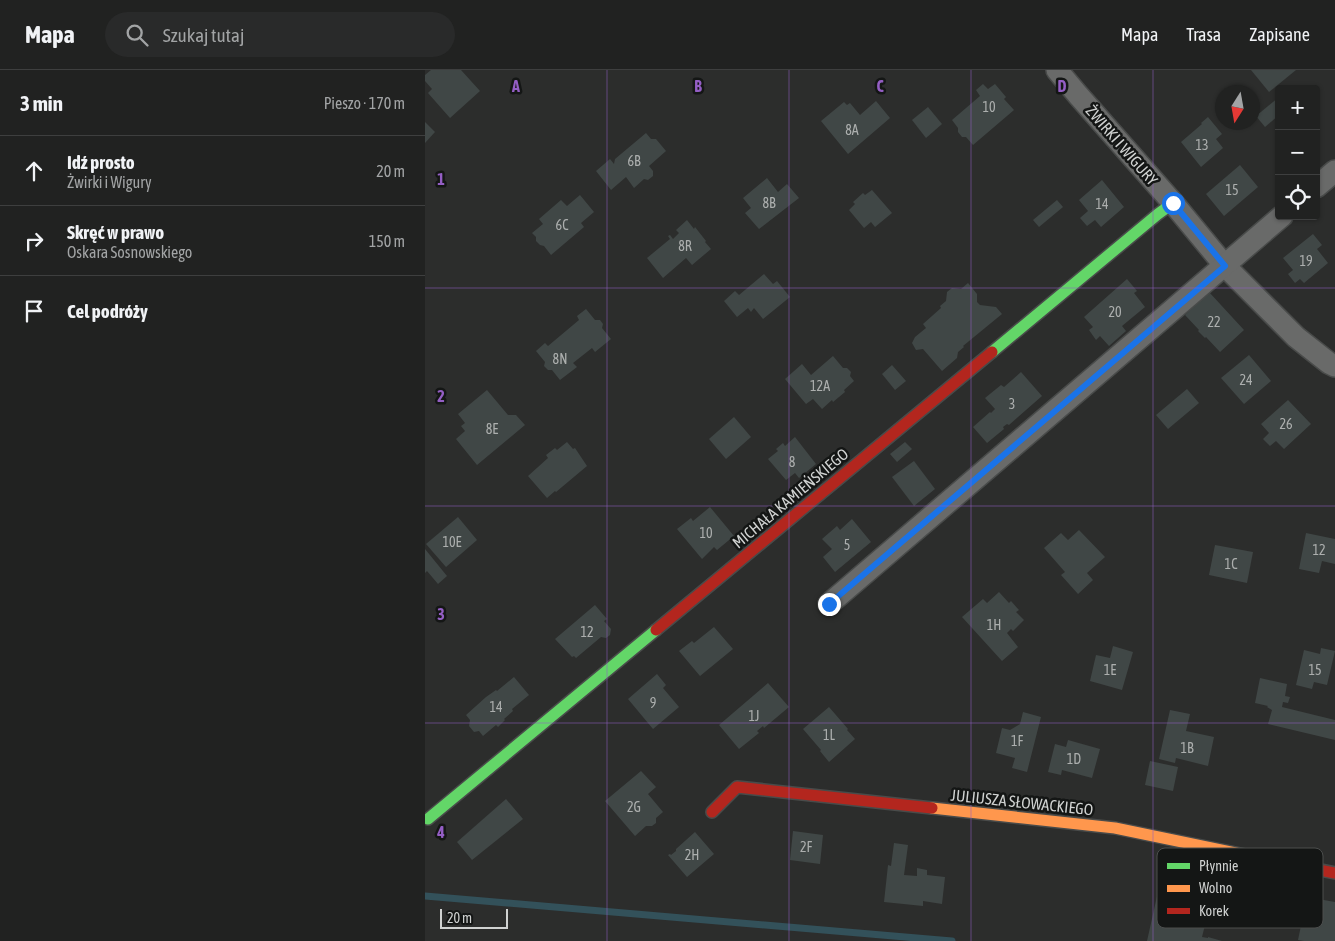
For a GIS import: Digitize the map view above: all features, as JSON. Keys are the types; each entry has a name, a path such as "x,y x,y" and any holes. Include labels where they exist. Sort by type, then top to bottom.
{"street":[{"name":"ŻWIRKI I WIGURY","path":"1057,70 1173,203 1225,266 1297,337 1335,366"},
{"path":"1320,184 1335,171"},
{"name":"MICHAŁA KAMIEŃSKIEGO","path":"429,819 1173,203"},
{"path":"829,604 1277,220"},
{"name":"JULIUSZA SŁOWACKIEGO","path":"712,812 737,787 1115,828 1213,848"}],"building":[{"path":"431,70 461,70 480,91 450,118 428,93 432,89 425,81 425,75"},
{"path":"1251,70 1296,70 1278,85 1275,85 1269,92"},
{"path":"983,84 988,89 995,84 1006,97 1004,99 1014,110 973,145 966,137 962,137 952,120 980,96 976,90"},
{"path":"1275,100 1275,118 1265,127 1260,121 1260,113"},
{"path":"876,101 890,118 848,154 821,121 844,102 847,105 850,103 860,115"},
{"path":"928,107 942,124 926,138 912,120"},
{"path":"1208,117 1215,126 1215,130 1219,130 1222,134 1216,139 1223,148 1201,167 1181,142"},
{"path":"425,122 435,132 425,143"},
{"path":"646,133 651,139 656,139 666,151 649,166 653,171 653,176 648,180 644,179 634,188 626,177 611,190 596,171 610,159 614,164 615,159"},
{"path":"1240,165 1258,187 1224,216 1206,194"},
{"path":"767,178 778,192 787,184 799,198 759,229 745,213 751,208 743,198"},
{"path":"1102,180 1124,207 1101,227 1095,220 1087,226 1080,218 1088,211 1079,200"},
{"path":"872,190 892,213 875,227 871,222 864,228 849,210 855,204 853,202 863,193 865,195"},
{"path":"580,195 594,212 581,223 584,227 551,255 544,246 536,241 536,237 532,233 543,224 539,219 561,200 567,206"},
{"path":"1057,200 1063,207 1039,227 1033,220"},
{"path":"687,220 694,229 695,227 711,249 692,265 686,258 663,278 647,258 670,239 668,236 670,235 673,239 679,233 676,230"},
{"path":"1313,234 1322,245 1317,249 1328,263 1304,283 1300,279 1295,283 1288,274 1293,270 1283,258"},
{"path":"764,274 773,284 777,281 790,297 763,319 754,308 751,312 748,308 737,317 724,301 735,291 739,295"},
{"path":"1127,279 1137,291 1134,293 1145,307 1122,326 1126,331 1109,346 1100,336 1096,340 1089,330 1093,327 1084,317"},
{"path":"968,283 977,294 977,302 980,305 996,307 1002,314 963,346 958,352 957,358 942,371 923,349 916,350 912,343 915,337 926,328 923,324 946,301 947,292 952,288 961,289"},
{"path":"1209,292 1244,330 1220,352 1198,331 1185,315"},
{"path":"586,309 595,320 600,320 603,324 602,328 611,339 595,352 592,348 573,363 577,367 560,380 552,370 548,370 544,366 545,362 536,351 545,343 548,346 579,320 577,316"},
{"path":"1249,355 1271,381 1244,404 1221,378"},
{"path":"833,356 843,368 847,368 851,372 850,376 854,381 844,390 845,392 822,409 813,399 806,404 785,379 802,364 811,375"},
{"path":"892,365 906,381 895,390 882,374"},
{"path":"1021,372 1042,396 1009,425 1007,424 1003,427 1004,429 987,443 973,427 995,409 985,398 1001,385 1004,387"},
{"path":"1187,389 1199,403 1168,429 1156,415"},
{"path":"487,390 508,415 516,415 525,425 477,465 456,439 465,431 461,426 465,423 458,414"},
{"path":"1288,400 1311,424 1284,449 1276,441 1270,446 1263,439 1269,433 1261,424"},
{"path":"734,417 751,437 726,459 709,439"},
{"path":"795,437 816,464 799,478 795,473 786,480 768,459 778,451 776,449 783,443 785,446"},
{"path":"567,442 573,449 575,448 587,466 547,498 528,476 548,458 546,455 555,448 557,450"},
{"path":"905,442 912,449 897,462 890,454"},
{"path":"914,461 935,489 914,506 892,477"},
{"path":"710,507 734,536 717,550 714,547 702,559 677,529 691,518 693,521"},
{"path":"458,517 477,540 446,567 426,544"},
{"path":"852,519 871,542 835,572 823,557 832,549 822,539 837,526 840,530"},
{"path":"1079,530 1105,557 1087,573 1093,580 1078,594 1061,575 1065,572 1044,548 1061,533 1068,540"},
{"path":"1306,533 1335,539 1335,564 1322,561 1319,573 1299,569"},
{"path":"1215,545 1253,552 1247,583 1209,575"},
{"path":"425,549 447,576 438,584 427,571 425,573"},
{"path":"999,592 1009,603 1011,601 1019,610 1016,612 1024,620 1013,631 1011,629 1007,633 1018,647 1002,661 962,617 983,599 987,603"},
{"path":"595,605 607,619 604,621 611,629 610,635 606,638 601,637 576,658 572,657 555,639"},
{"path":"714,627 733,649 700,676 679,651 692,641 694,643"},
{"path":"1113,646 1133,652 1122,690 1090,681 1096,655 1110,658"},
{"path":"1321,648 1335,651 1327,685 1314,682 1312,689 1296,685 1304,650 1320,654"},
{"path":"657,674 666,685 663,688 679,707 653,729 628,699"},
{"path":"514,677 529,695 512,709 513,711 498,727 496,725 483,736 479,731 474,732 469,726 470,720 466,715 486,697 497,691"},
{"path":"1260,678 1287,684 1285,696 1290,697 1288,703 1283,702 1282,707 1335,720 1335,740 1268,724 1272,710 1268,706 1255,703"},
{"path":"768,683 789,707 764,728 763,726 757,731 759,733 739,749 719,725"},
{"path":"829,707 855,739 829,762 803,729"},
{"path":"1170,710 1190,714 1186,731 1214,737 1208,766 1176,758 1175,763 1159,759"},
{"path":"1023,712 1041,717 1027,772 1012,768 1015,758 996,753 1002,728 1010,730 1020,724"},
{"path":"1068,740 1100,749 1092,778 1062,770 1061,775 1048,772 1055,744 1066,747"},
{"path":"1150,761 1178,767 1173,791 1145,785"},
{"path":"641,771 656,787 648,794 663,812 656,818 656,823 652,826 646,826 635,836 605,801"},
{"path":"506,799 523,819 472,860 457,842"},
{"path":"793,831 823,835 820,864 790,860"},
{"path":"695,832 714,854 687,877 668,855 676,851"},
{"path":"894,843 908,845 904,875 917,876 917,868 927,870 927,875 945,877 942,904 923,901 923,906 884,902 888,865 891,866"},
{"path":"1157,896 1157,928 1204,928 1202,937 1222,941 1147,941"},
{"path":"1323,900 1335,902 1335,941 1298,940 1301,928 1323,928"}],"waterway":[{"path":"425,896 952,941"}],"traffic: fast":[{"path":"992,352 1173,203"},
{"path":"428,819 656,630"}],"traffic: slow":[{"path":"932,808 1115,828 1211,848"}],"traffic: jam":[{"path":"656,630 992,352"},
{"path":"712,812 737,787 932,808"},
{"path":"1323,871 1335,873"}],"route":[{"path":"829,604 1225,266 1173,203"}]}
